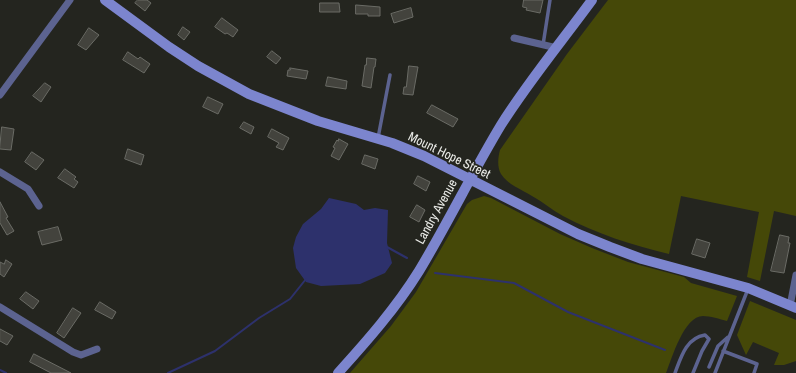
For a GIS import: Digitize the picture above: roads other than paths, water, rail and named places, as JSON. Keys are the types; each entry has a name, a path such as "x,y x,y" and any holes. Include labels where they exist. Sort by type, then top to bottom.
{"street":[{"path":"0,95 70,0"},
{"name":"Mount Hope Street","path":"105,0 181,55 204,70 249,94 318,121 377,139 424,156 578,234 610,247 642,259 748,288 793,307"},
{"name":"Landry Avenue","path":"338,373 379,325 408,287 503,123 592,0"},
{"path":"514,38 557,48"},
{"path":"0,172 28,189 39,206"},
{"path":"793,307 796,276"},
{"path":"0,307 65,348 81,355 97,349"}],"lane":[{"path":"543,45 550,0"},
{"path":"377,139 390,75"},
{"path":"715,373 748,288"},
{"path":"675,373 686,346 705,335 709,339 693,373"},
{"path":"709,367 718,346 729,336"},
{"path":"723,352 757,364 754,373"}],"waterway":[{"path":"387,247 407,258"},
{"path":"435,273 514,283 568,312 665,350"},
{"path":"168,373 215,351 259,318 290,299 306,279"},
{"path":"0,370 6,373"}]}
